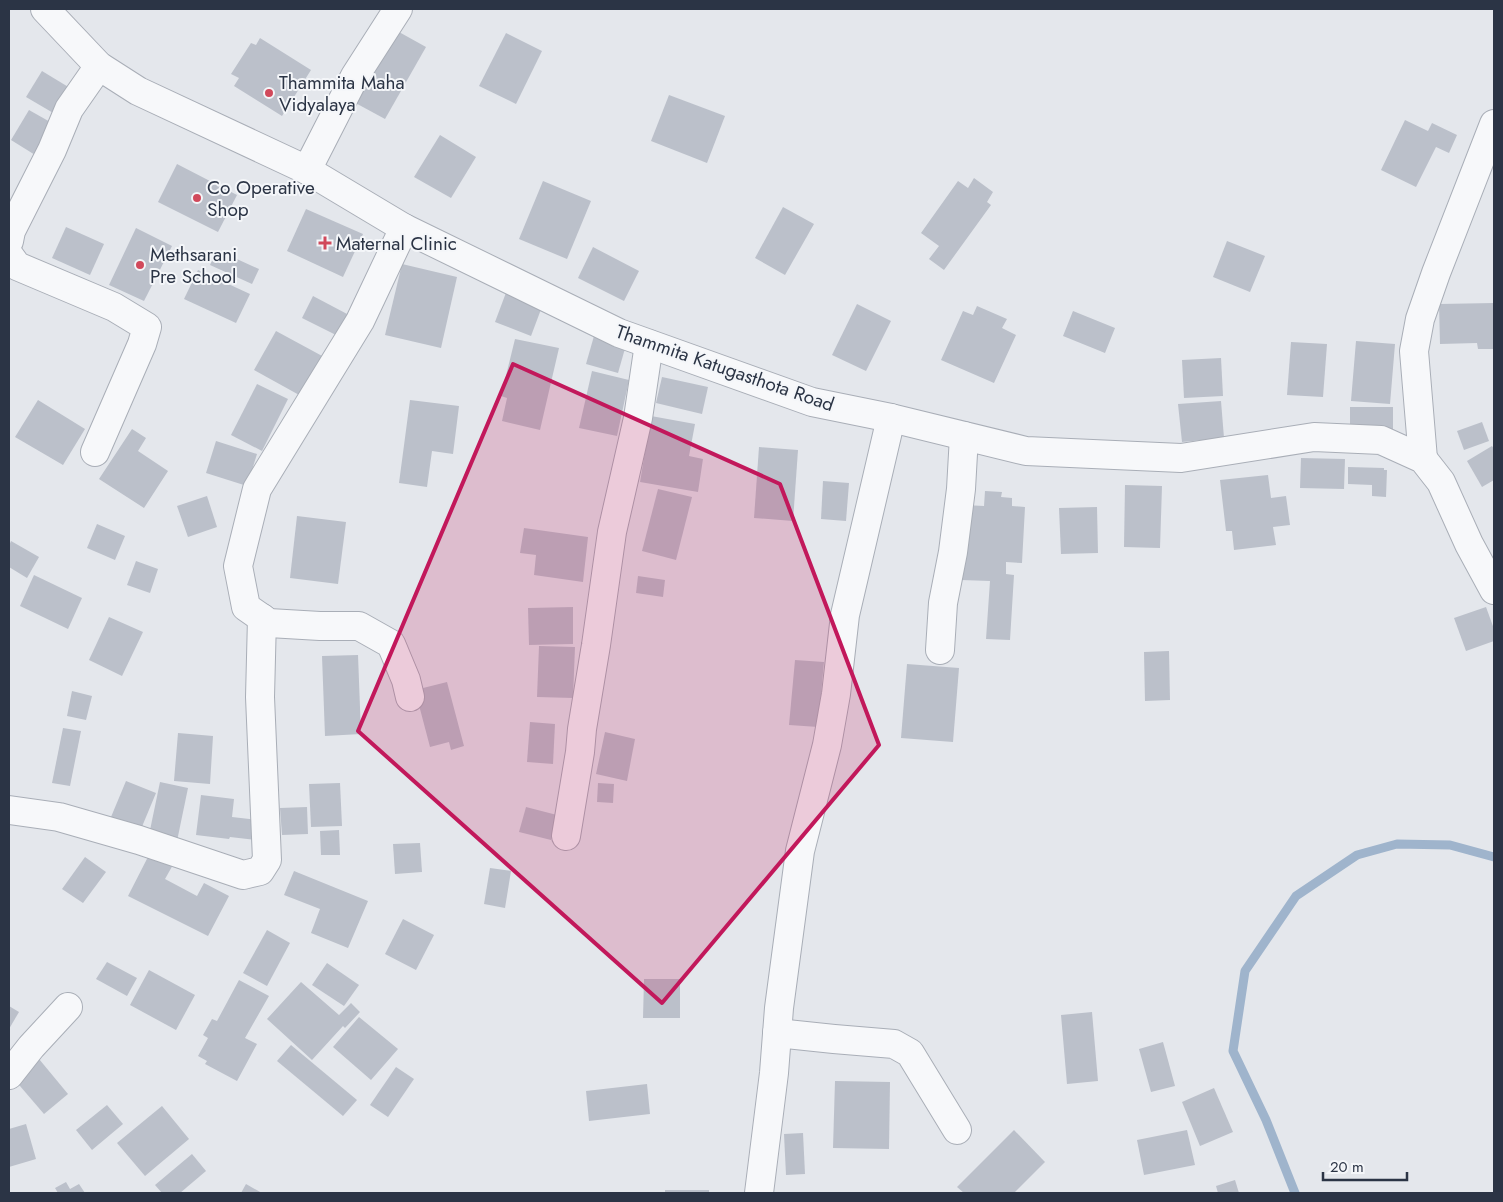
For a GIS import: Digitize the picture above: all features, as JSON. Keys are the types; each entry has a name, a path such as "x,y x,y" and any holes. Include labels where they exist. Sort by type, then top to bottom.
{"street":[{"name":"Thammita Katugasthota Road","path":"45,9 99,66 138,91 307,170 404,228 619,333 812,402 891,418 1026,450 1181,458 1314,436 1382,440 1423,459 1441,482 1468,544 1494,590"},
{"path":"307,170 355,76 398,9"},
{"path":"9,241 11,231 52,150 69,110 99,66"},
{"path":"1423,459 1414,351 1420,319 1436,272 1494,124"},
{"path":"404,228 360,322 257,489 238,566 246,607 269,623 359,626 390,644 406,680 410,697"},
{"path":"9,255 17,266 114,307 147,327 142,344 96,452"},
{"path":"566,836 612,532 638,418 649,344"},
{"path":"759,1193 800,851 827,746 836,694 845,615 891,418"},
{"path":"940,650 943,603 953,552 961,489 964,436"},
{"path":"9,810 59,817 139,840 243,874 260,871 267,860 260,696 262,618"},
{"path":"9,1075 31,1047 68,1007"},
{"path":"777,1033 834,1040 894,1044 910,1052 958,1130"}],"highlighted area":[{"path":"513,364 780,484 879,745 662,1003 358,731"}],"building":[{"path":"390,27 426,47 385,119 350,100"},
{"path":"506,33 542,51 516,104 479,86"},
{"path":"260,38 311,70 282,116 234,86 239,78 231,74 251,43 256,45"},
{"path":"42,71 70,88 55,114 26,97"},
{"path":"669,95 725,116 707,163 651,141"},
{"path":"29,110 59,127 40,158 11,140"},
{"path":"1405,120 1428,131 1432,123 1457,135 1449,153 1436,147 1416,187 1381,170"},
{"path":"440,135 476,157 451,198 414,177"},
{"name":"Co Operative Shop","path":"177,164 237,195 218,232 158,202"},
{"path":"974,178 993,192 987,202 991,205 944,270 929,259 939,246 921,233 958,181 968,188"},
{"path":"543,181 591,201 567,259 519,239"},
{"path":"783,207 814,224 785,275 755,258"},
{"name":"Maternal Clinic","path":"306,209 363,234 343,277 287,251"},
{"path":"66,227 104,244 90,275 52,258"},
{"name":"Methsarani Pre School","path":"136,228 172,246 144,301 109,285"},
{"path":"1227,241 1265,256 1250,292 1213,277"},
{"path":"593,247 639,271 624,301 578,278"},
{"path":"217,250 259,269 252,284 210,265"},
{"path":"402,264 457,277 441,348 385,335"},
{"path":"198,270 250,294 236,323 184,299"},
{"path":"507,290 543,304 531,336 495,322"},
{"path":"313,296 349,315 338,336 302,318"},
{"path":"1494,303 1494,349 1478,349 1477,343 1440,344 1439,304"},
{"path":"857,304 891,321 866,371 832,355"},
{"path":"977,306 1007,319 1002,328 1016,335 994,383 941,360 963,311 973,315"},
{"path":"1073,311 1115,328 1105,353 1063,336"},
{"path":"276,331 324,357 301,396 254,370"},
{"path":"594,336 626,345 618,373 586,364"},
{"path":"515,339 559,348 540,430 502,421 507,398 501,396"},
{"path":"1356,341 1395,344 1390,404 1351,401"},
{"path":"1291,342 1327,344 1323,397 1287,395"},
{"path":"1221,358 1223,396 1184,398 1182,360"},
{"path":"592,371 629,380 617,436 579,428"},
{"path":"662,377 708,387 702,414 656,403"},
{"path":"257,384 288,399 262,451 231,435"},
{"path":"38,400 85,429 63,465 15,437"},
{"path":"410,400 459,406 453,454 432,451 427,487 399,483"},
{"path":"1221,401 1224,438 1182,442 1178,404"},
{"path":"1350,407 1393,407 1393,431 1350,431"},
{"path":"651,416 695,424 689,456 703,459 698,492 640,482"},
{"path":"1482,422 1489,441 1464,450 1457,431"},
{"path":"132,429 146,438 138,451 168,471 144,508 99,479"},
{"path":"216,441 257,454 247,486 206,473"},
{"path":"1492,446 1494,449 1494,480 1482,487 1467,461"},
{"path":"759,447 798,450 793,521 754,518"},
{"path":"1301,458 1345,459 1344,489 1300,488"},
{"path":"1348,467 1384,468 1384,470 1387,470 1386,497 1372,496 1372,485 1348,484"},
{"path":"1268,475 1271,498 1286,496 1290,525 1273,527 1276,545 1234,550 1232,531 1226,531 1220,480"},
{"path":"823,481 849,483 846,521 821,519"},
{"path":"1125,485 1162,486 1160,548 1124,547"},
{"path":"658,489 692,497 676,560 642,551"},
{"path":"985,491 1002,492 1001,497 1012,498 1012,506 1025,507 1022,563 1006,562 1006,574 1014,575 1010,640 986,639 990,581 961,580 965,505 984,506"},
{"path":"207,496 217,527 188,537 177,506"},
{"path":"1097,507 1098,553 1061,554 1059,508"},
{"path":"297,516 346,522 338,584 290,578"},
{"path":"97,524 125,536 115,560 87,548"},
{"path":"524,528 588,537 583,582 534,575 536,555 520,553"},
{"path":"11,541 39,557 27,578 9,567 9,546"},
{"path":"136,561 158,569 150,593 127,585"},
{"path":"34,575 82,598 68,629 20,606"},
{"path":"638,576 665,580 663,597 636,593"},
{"path":"573,607 573,644 529,645 528,608"},
{"path":"1486,607 1494,629 1494,641 1466,651 1454,618"},
{"path":"109,617 143,632 122,676 89,660"},
{"path":"539,646 575,647 573,698 537,697"},
{"path":"1169,651 1170,700 1145,701 1144,652"},
{"path":"358,655 361,734 325,736 322,656"},
{"path":"795,660 824,662 818,727 789,725"},
{"path":"907,664 959,668 953,742 901,738"},
{"path":"447,682 464,746 451,750 449,742 430,747 415,690"},
{"path":"72,691 92,696 86,720 67,716"},
{"path":"530,722 555,724 553,764 527,762"},
{"path":"63,728 81,731 70,786 52,783"},
{"path":"605,732 635,739 627,781 596,774"},
{"path":"178,733 213,736 210,784 174,781"},
{"path":"126,781 156,793 141,829 111,817"},
{"path":"160,782 188,788 177,841 149,835"},
{"path":"340,783 342,826 311,827 309,784"},
{"path":"598,783 614,784 613,803 597,802"},
{"path":"201,795 234,799 232,817 258,820 256,840 196,835"},
{"path":"307,807 308,834 282,835 280,808"},
{"path":"526,807 557,815 551,840 519,832"},
{"path":"339,830 340,855 321,855 320,831"},
{"path":"420,843 422,872 395,874 393,844"},
{"path":"151,851 174,863 165,879 197,896 204,883 229,896 208,936 128,896"},
{"path":"85,857 106,872 83,903 62,889"},
{"path":"490,868 511,871 505,908 484,904"},
{"path":"294,871 368,901 348,948 311,933 320,909 284,895"},
{"path":"403,919 434,935 416,970 385,954"},
{"path":"267,930 290,943 267,986 243,973"},
{"path":"107,962 137,978 127,996 96,979"},
{"path":"327,963 359,985 344,1006 312,985"},
{"path":"149,970 195,995 176,1030 130,1005"},
{"path":"644,979 680,979 680,1018 643,1018"},
{"path":"239,980 269,996 245,1038 257,1044 237,1081 205,1064 207,1061 198,1056 208,1038 203,1035 212,1019 217,1021"},
{"path":"301,982 339,1015 351,1003 360,1012 345,1028 343,1026 312,1060 267,1019"},
{"path":"9,1006 19,1012 9,1029"},
{"path":"1092,1012 1098,1081 1067,1084 1061,1015"},
{"path":"359,1017 398,1049 371,1080 333,1047"},
{"path":"1163,1042 1175,1086 1151,1092 1139,1049"},
{"path":"291,1045 357,1100 343,1116 277,1061"},
{"path":"39,1059 68,1094 44,1114 14,1079"},
{"path":"396,1067 414,1079 388,1117 370,1105"},
{"path":"835,1081 890,1082 889,1149 833,1148"},
{"path":"647,1084 650,1114 589,1121 586,1091"},
{"path":"1214,1088 1233,1132 1200,1146 1182,1102"},
{"path":"107,1105 123,1124 92,1150 76,1130"},
{"path":"162,1106 189,1139 145,1176 117,1143"},
{"path":"26,1124 36,1159 9,1167 9,1129"},
{"path":"1014,1130 1045,1162 1014,1193 964,1193 957,1187"},
{"path":"1187,1130 1195,1165 1144,1175 1137,1140"},
{"path":"803,1133 805,1174 786,1175 784,1134"},
{"path":"192,1154 206,1171 180,1193 162,1193 155,1185"},
{"path":"1235,1180 1239,1193 1218,1193 1216,1186"},
{"path":"66,1182 70,1189 79,1184 85,1193 58,1193 55,1188"},
{"path":"246,1184 262,1193 241,1193"},
{"path":"665,1190 709,1190 709,1193 665,1193"}],"waterway":[{"path":"1295,1193 1266,1120 1233,1051 1245,971 1296,896 1357,855 1397,844 1450,845 1494,857"}],"place":[{"name":"Thammita Maha Vidyalaya","path":"269,93"},
{"name":"Co Operative Shop","path":"197,198"},
{"name":"Maternal Clinic","path":"325,243"},
{"name":"Methsarani Pre School","path":"140,265"}]}
